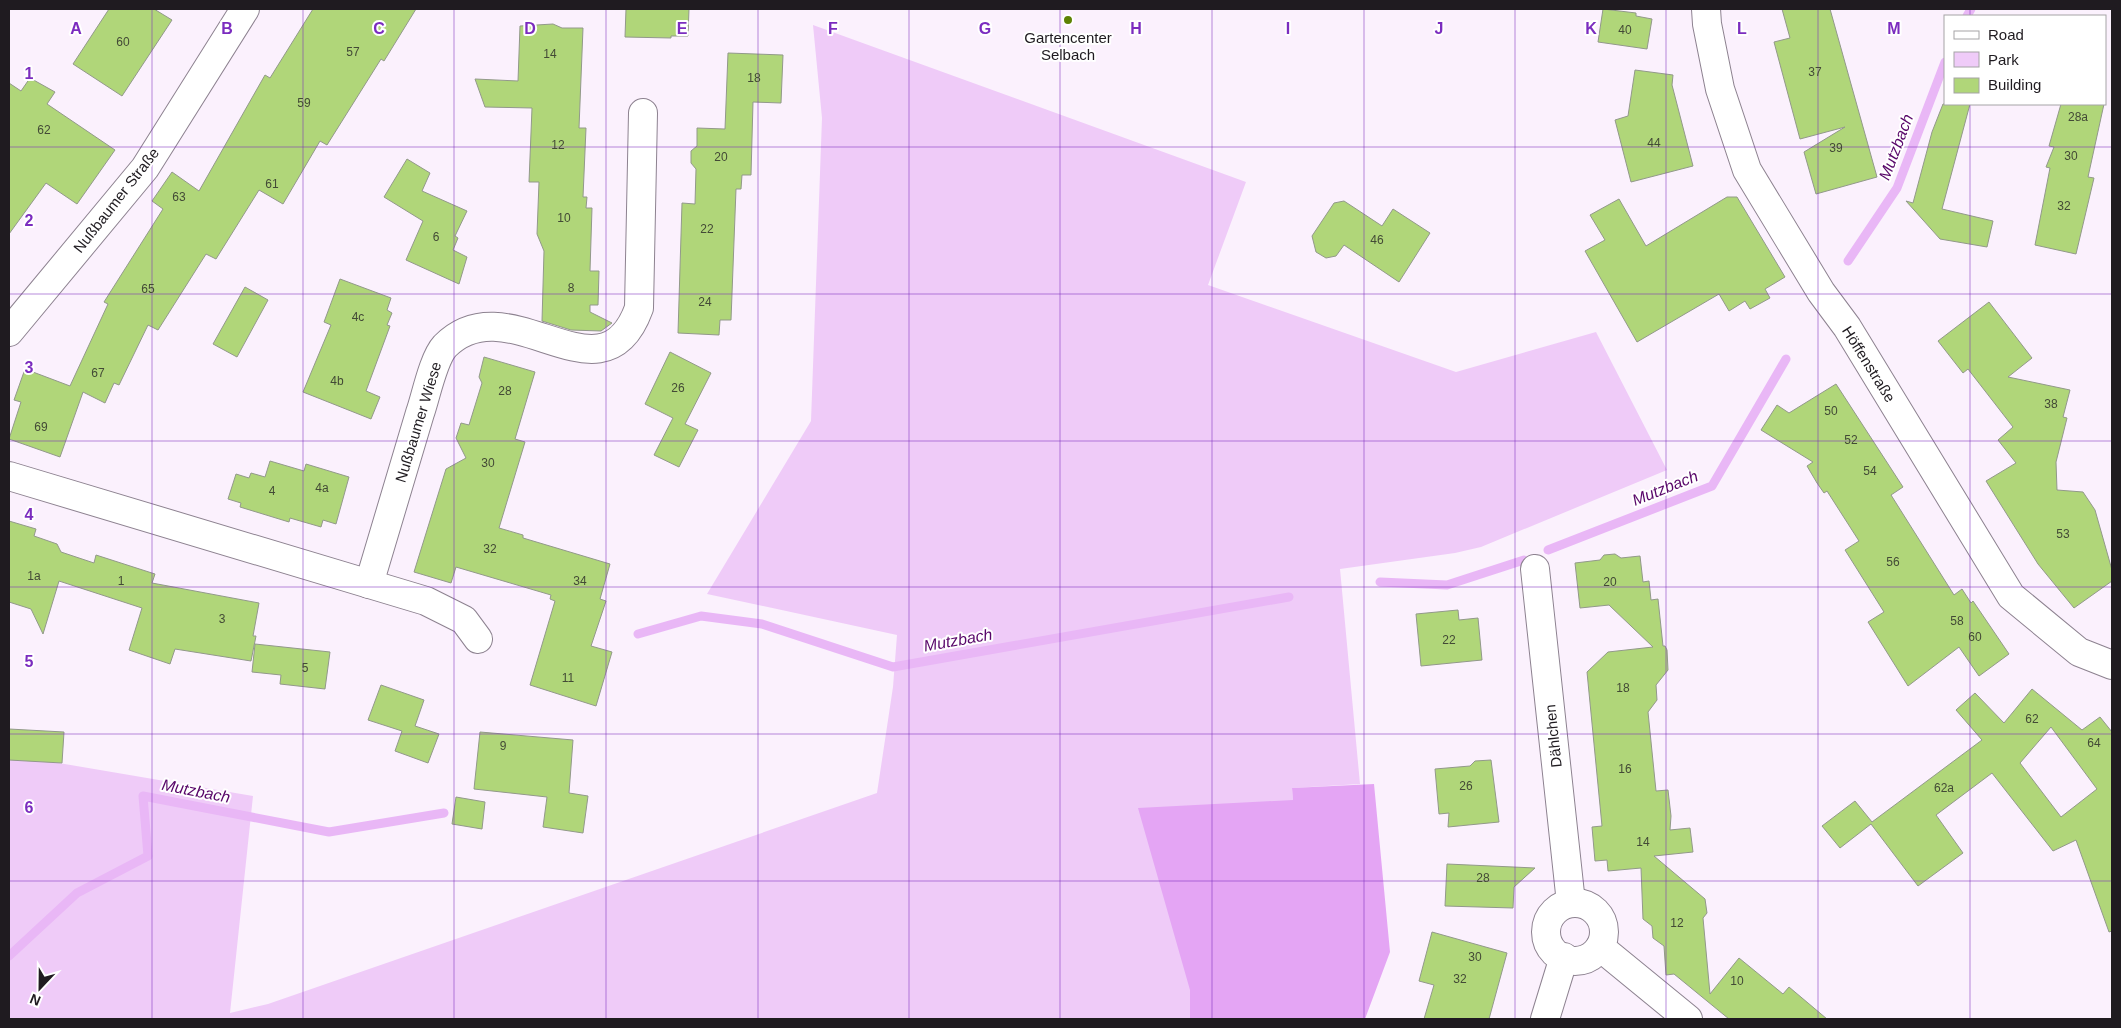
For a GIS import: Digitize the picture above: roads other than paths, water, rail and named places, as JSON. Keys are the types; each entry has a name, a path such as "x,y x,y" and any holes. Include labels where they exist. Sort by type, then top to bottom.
{"street":[{"name":"Nußbaumer Straße","path":"9,332 145,168 245,9"},
{"name":"Höffenstraße","path":"1706,9 1707,24 1720,90 1748,170 1821,292 1852,336 2011,596 2079,652 2112,666"},
{"name":"Nußbaumer Wiese","path":"369,584 426,395 443,348 452,340 470,330 486,326 506,327 580,349 594,350 609,346 624,335 634,322 638,308 643,113"},
{"path":"9,476 426,601 464,620 478,639"},
{"name":"Dählchen","path":"1535,569 1571,903"},
{"path":"1571,903 1590,907 1602,920 1604,938 1600,947 1586,959 1577,961 1564,957 1552,949 1547,930 1554,912 1562,906 1571,903"},
{"path":"1600,947 1688,1019"},
{"path":"1545,1019 1564,957"}],"waterway":[{"name":"Mutzbach","path":"1968,15 1971,9"},
{"name":"Mutzbach","path":"1848,261 1897,188 1944,65"},
{"name":"Mutzbach","path":"1548,550 1712,486 1786,359"},
{"name":"Mutzbach","path":"1380,582 1447,585 1524,560"},
{"name":"Mutzbach","path":"638,634 701,616 762,624 893,667 1289,597"},
{"name":"Mutzbach","path":"9,956 77,893 148,856 143,796 329,832 444,813"}],"place":[{"name":"Gartencenter Selbach","path":"1068,20"}]}
